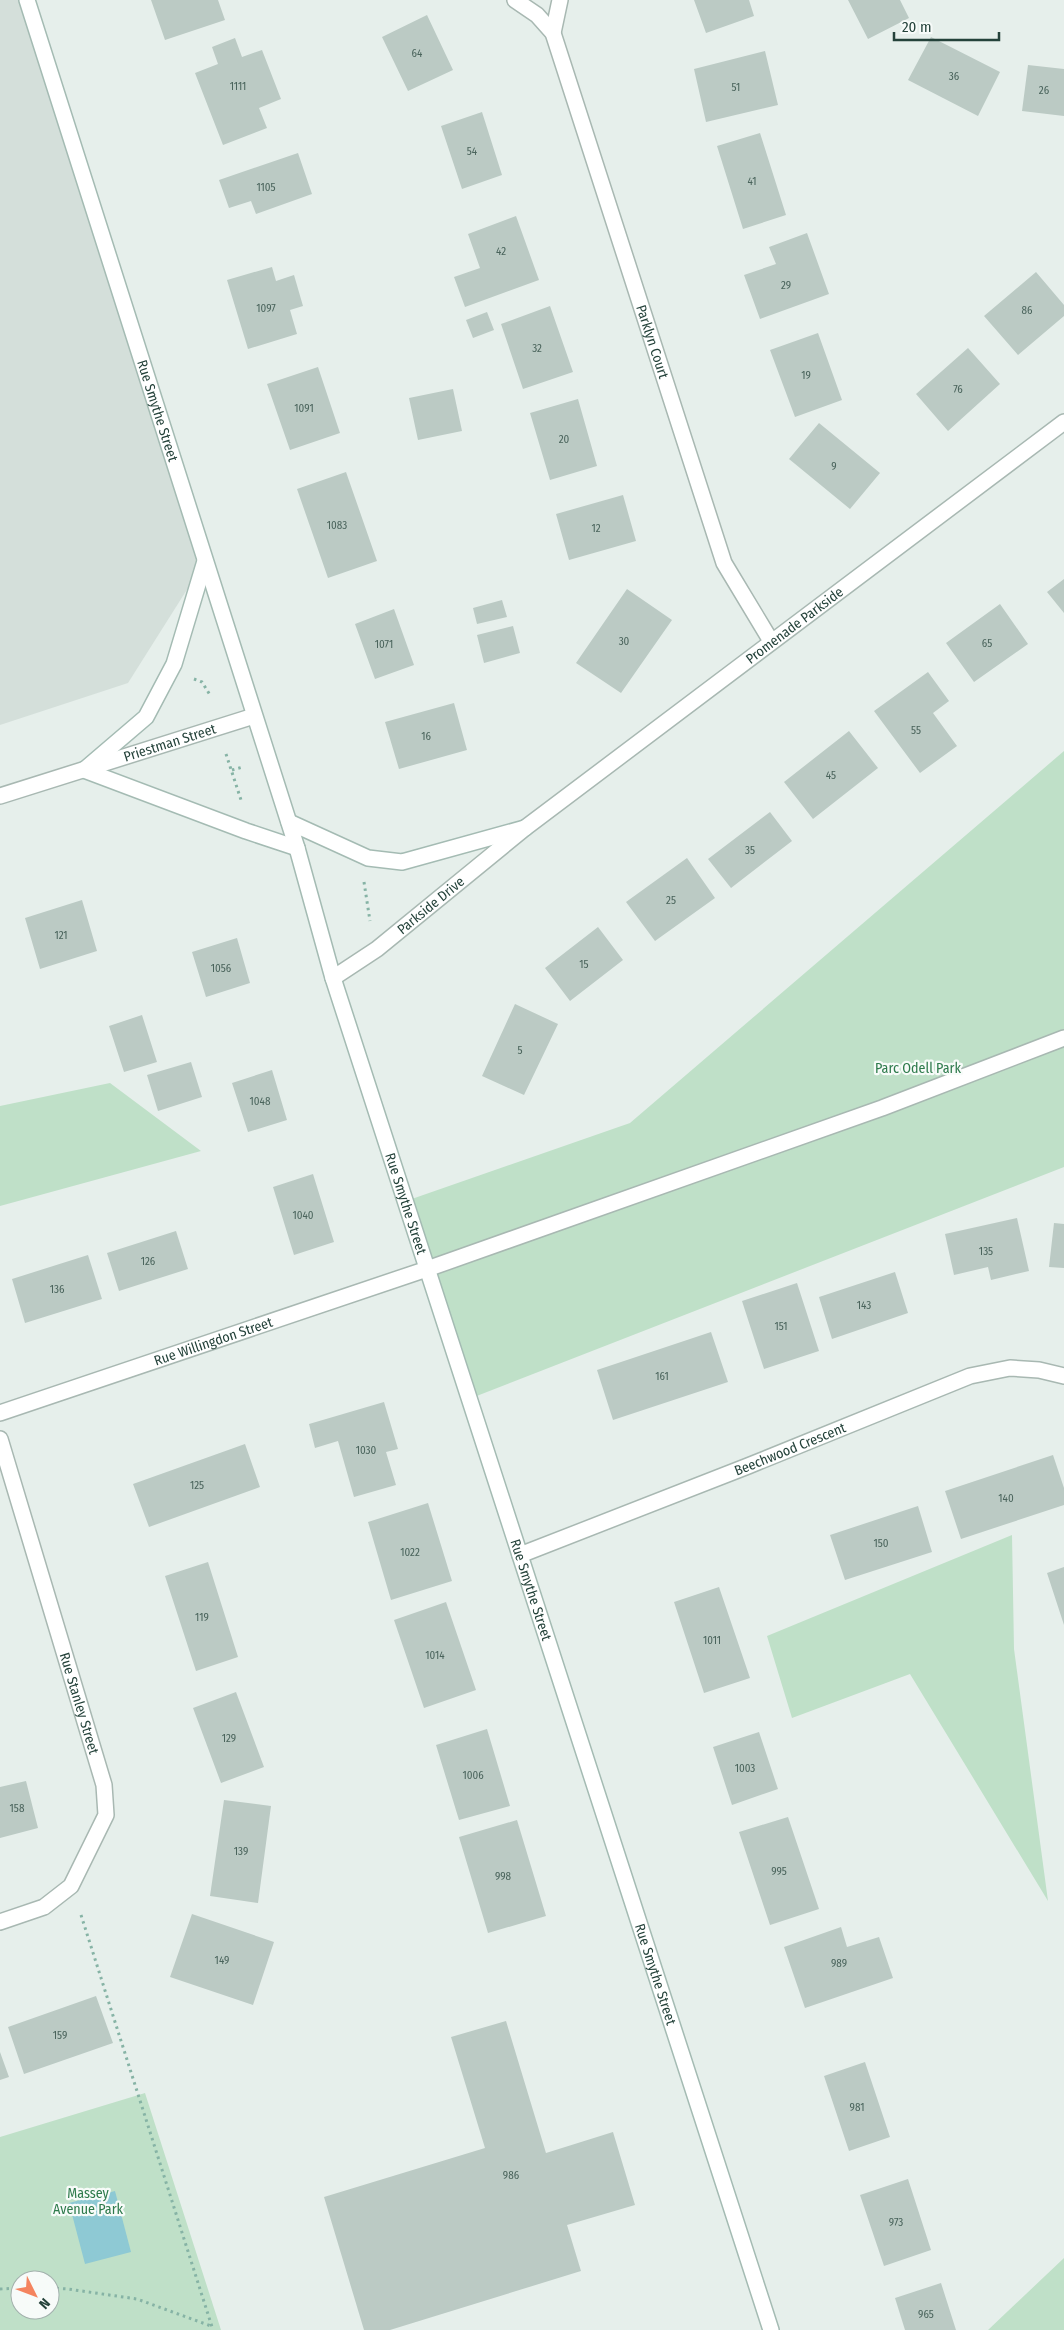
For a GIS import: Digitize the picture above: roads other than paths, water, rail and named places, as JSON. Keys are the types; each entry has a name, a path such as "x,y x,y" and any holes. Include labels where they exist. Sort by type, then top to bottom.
{"street":[{"name":"Rue Smythe Street","path":"27,0 297,848 333,978 771,2330"},
{"name":"Parklyn Court","path":"515,0 537,15 552,34 724,563 771,641"},
{"path":"552,34 560,0"},
{"name":"Promenade Parkside","path":"525,828 1064,422"},
{"path":"205,561 174,664 146,718 84,770 246,831 297,848"},
{"name":"Priestman Street","path":"0,796 254,716"},
{"path":"288,822 368,858 402,862 525,828"},
{"name":"Parkside Drive","path":"333,978 377,949 525,828"},
{"name":"Rue Willingdon Street","path":"0,1413 428,1269 882,1108 1064,1038"},
{"name":"Beechwood Crescent","path":"520,1555 748,1466 970,1376 1010,1368 1039,1370 1064,1376"},
{"name":"Rue Stanley Street","path":"0,1439 104,1785 106,1815 71,1886 44,1907 0,1922"}],"water":[{"path":"115,2191 131,2252 85,2264 69,2203"}],"park label":[{"name":"Parc Odell Park","path":"918,1068"},
{"name":"Massey Avenue Park","path":"88,2202"}]}
